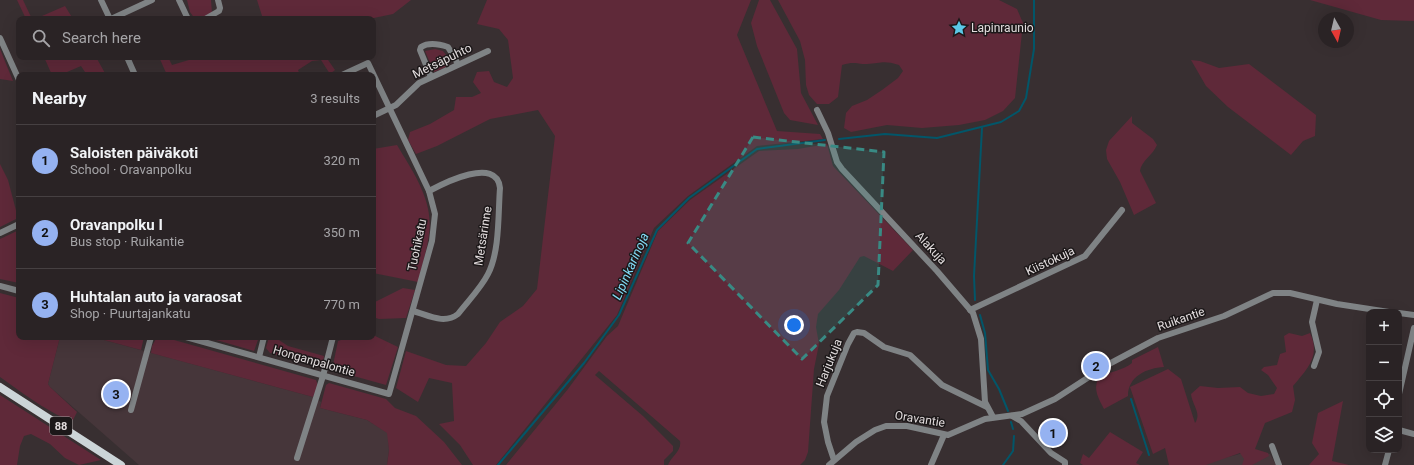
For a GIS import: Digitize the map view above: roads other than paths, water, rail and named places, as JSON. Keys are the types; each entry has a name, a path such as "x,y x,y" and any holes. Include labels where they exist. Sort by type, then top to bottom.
{"main road":[{"name":"88","path":"0,387 122,465"}],"street":[{"path":"101,0 109,16"},
{"path":"117,16 152,0"},
{"path":"180,0 187,16"},
{"path":"210,16 219,11 220,8 218,0"},
{"path":"0,38 16,73"},
{"path":"431,77 420,50 425,44 448,47 458,64"},
{"name":"Metsäpuhto","path":"376,115 396,105 419,83 488,51"},
{"path":"128,60 134,72"},
{"name":"Tuohikatu","path":"348,72 368,63 372,72"},
{"name":"Tuohikatu","path":"376,80 429,191 435,214 434,226 413,310 389,394"},
{"name":"Alakuja","path":"817,110 828,133 837,162 842,169 937,271 970,310 978,325 981,339 986,407"},
{"name":"Metsärinne","path":"413,310 442,320 452,318 458,314 488,273 493,258 497,233 500,180 492,174 476,173 459,176 429,191"},
{"name":"Kiistokuja","path":"970,310 1085,256 1122,210"},
{"path":"0,233 16,225"},
{"path":"0,286 16,290"},
{"name":"Ruikantie","path":"993,417 1012,416 1055,399 1115,361 1158,338 1224,316 1273,293 1286,292 1317,300 1371,309"},
{"path":"1314,366 1319,352 1312,322 1317,300"},
{"path":"1402,313 1414,315"},
{"path":"1402,381 1414,328"},
{"name":"Harjukuja","path":"830,464 824,422 828,391 848,344 856,332 864,333 884,347 910,355 942,384 986,407"},
{"path":"131,410 150,340"},
{"name":"Honganpalontie","path":"197,340 389,394"},
{"path":"259,357 263,340"},
{"path":"297,458 323,376 332,340"},
{"path":"986,407 993,417"},
{"path":"1012,416 1021,420 1051,453 1065,464"},
{"name":"Oravantie","path":"830,464 867,435 886,426 907,426 944,435 954,434 979,421 993,417"},
{"path":"1402,431 1414,434"},
{"path":"931,465 944,435"},
{"path":"1272,446 1279,465"},
{"path":"1385,465 1388,453"}],"waterway":[{"name":"Lipinkarinoja","path":"839,139 885,134 937,138 1001,122 1019,111 1026,98 1034,49 1034,0"},
{"path":"975,300 974,276 982,128"},
{"name":"Lipinkarinoja","path":"498,465 584,363 619,315 657,230 689,198 757,149 825,140"},
{"path":"980,315 985,333 988,370 999,389 1008,411"},
{"path":"1131,399 1149,455"},
{"path":"1011,422 1013,429"},
{"path":"1003,465 1013,451 1014,436"}],"place":[{"name":"Lapinraunio","path":"959,28"},
{"name":"Oravanpolku I","path":"1096,366"},
{"name":"Huhtalan auto ja varaosat","path":"116,394"},
{"name":"Saloisten päiväkoti","path":"1053,433"}]}
